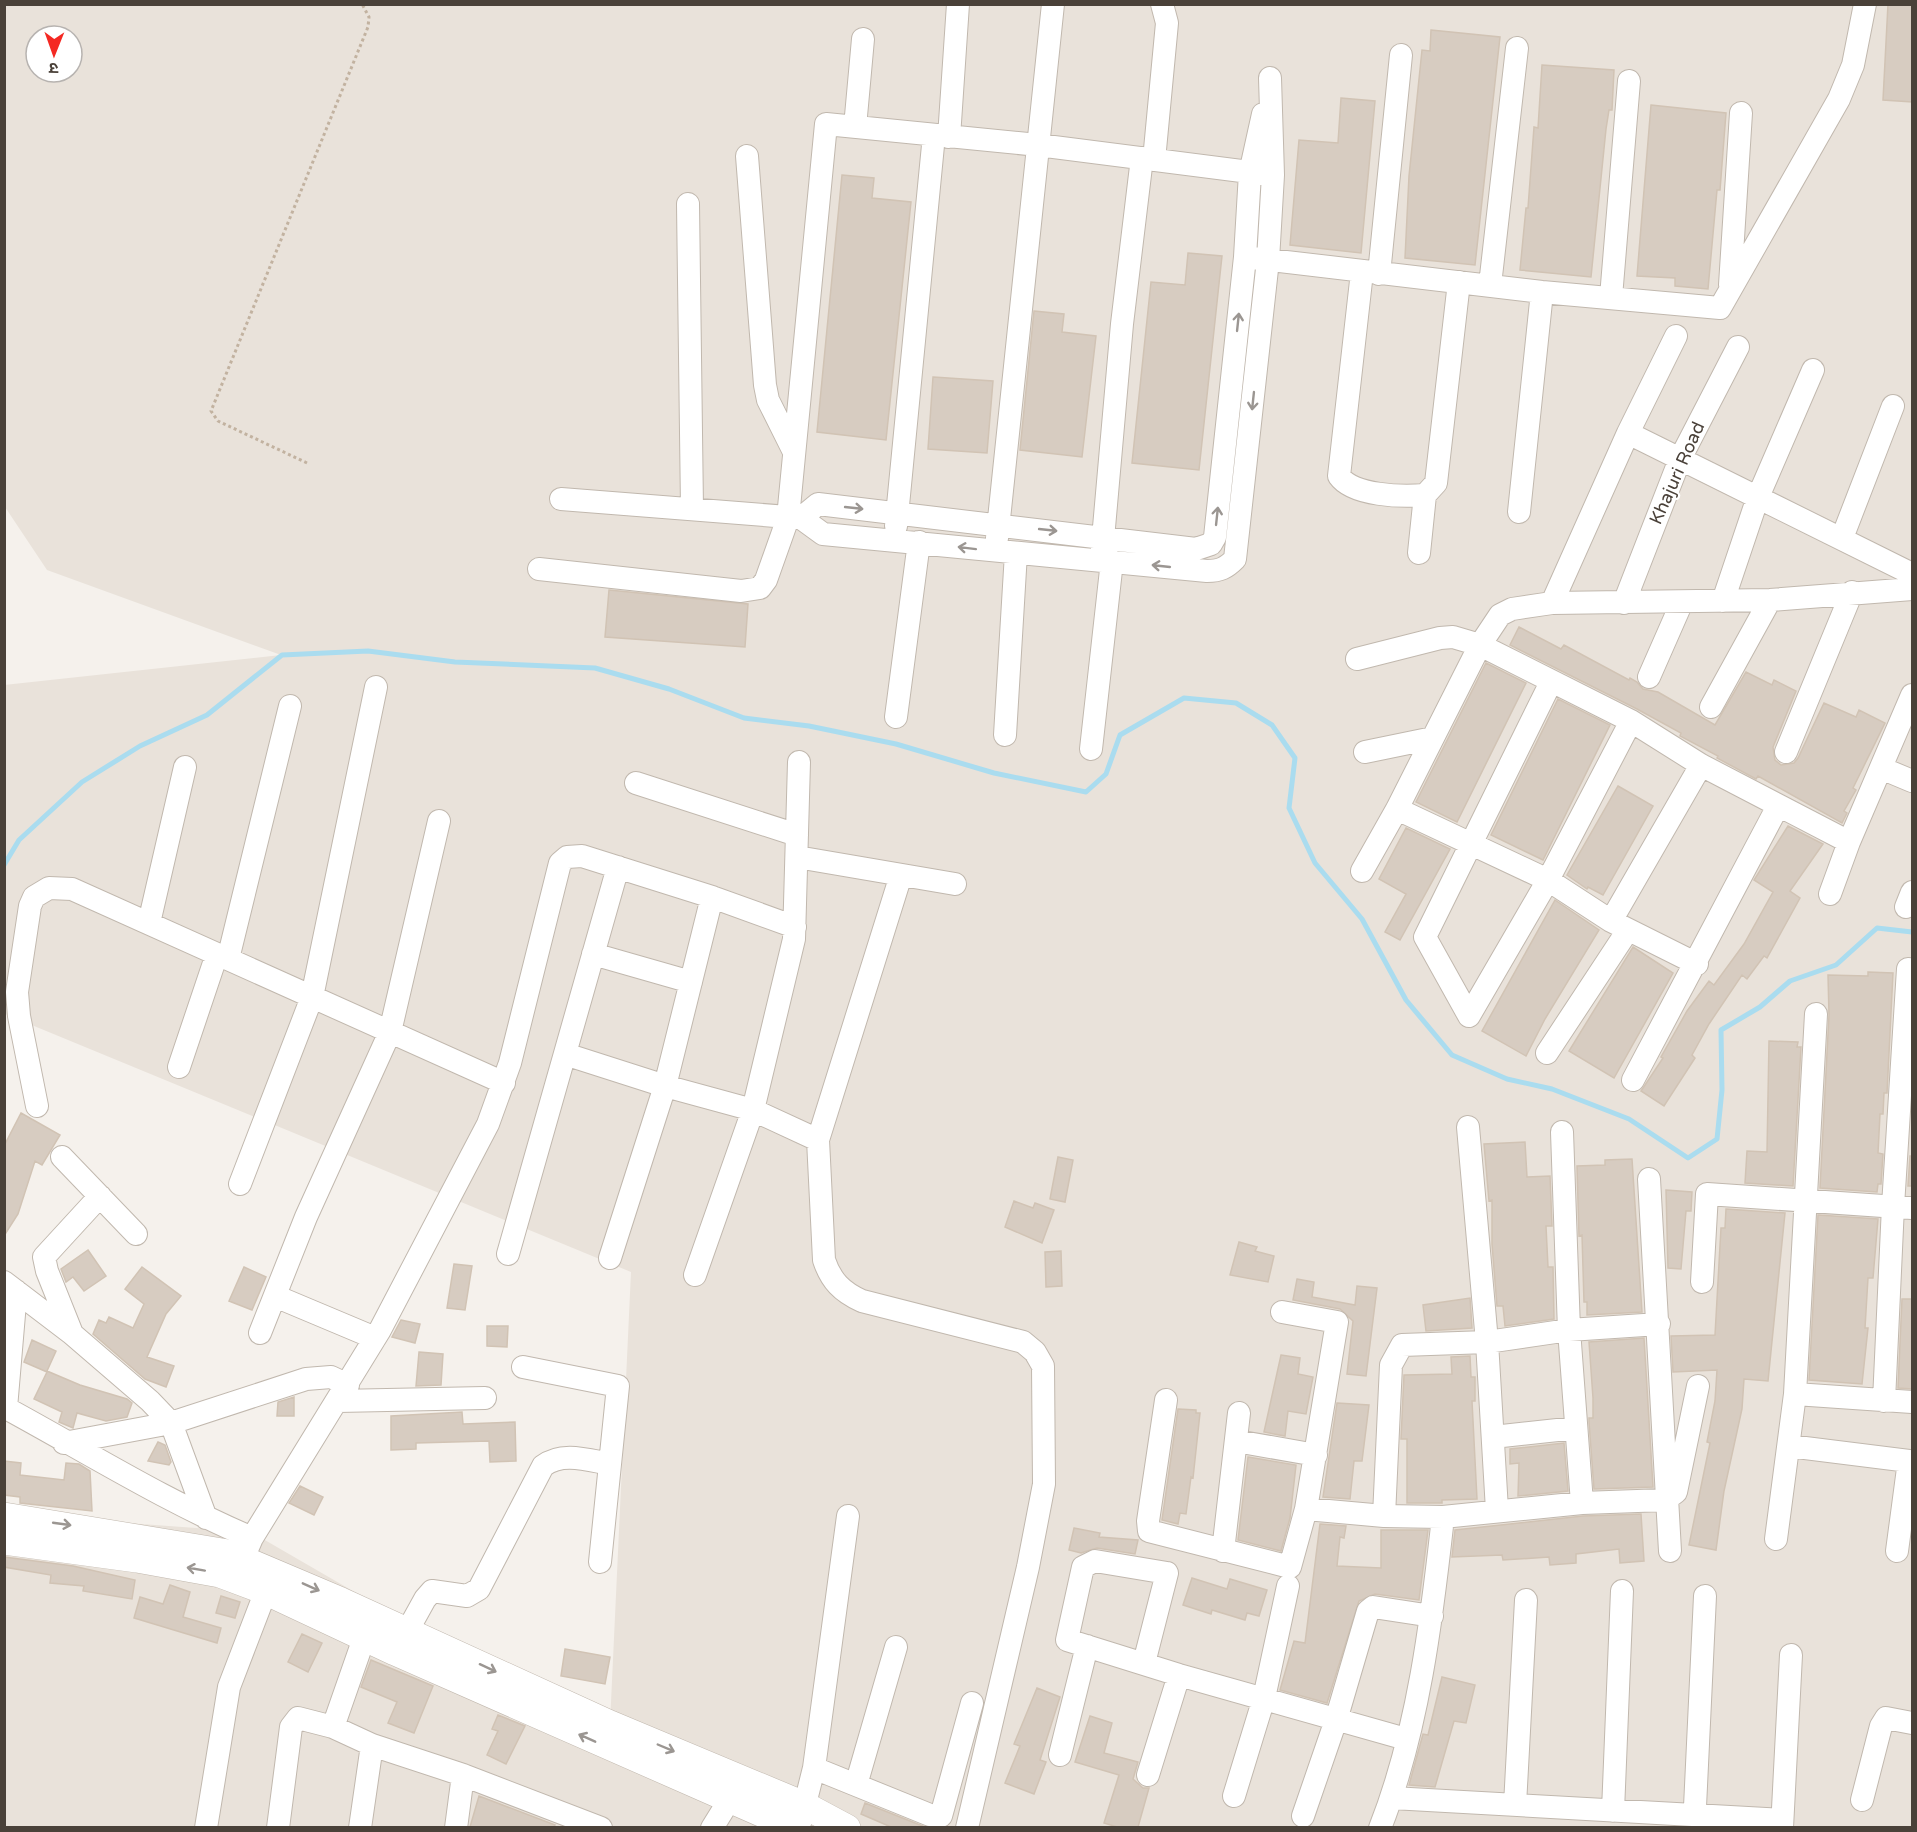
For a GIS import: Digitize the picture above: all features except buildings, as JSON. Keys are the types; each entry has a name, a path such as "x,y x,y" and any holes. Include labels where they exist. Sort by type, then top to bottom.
{"street":[{"path":"894,539 958,4"},
{"path":"1005,735 1006,552 998,525 1053,4"},
{"path":"1091,749 1106,561 1104,536 1122,324 1167,23 1162,4"},
{"path":"1245,257 1542,292 1720,308 1839,99 1853,65 1865,4"},
{"path":"855,127 863,39"},
{"path":"1490,285 1517,48"},
{"path":"1401,55 1371,273 1339,476 1343,482 1355,488 1389,495 1425,495"},
{"path":"561,499 794,518 823,534 894,539 1207,571 1218,571 1228,566 1235,559 1268,260 1273,176 1270,78 1250,173 1245,257 1215,537 1211,544 1196,549 1104,536 818,504 794,518"},
{"path":"1611,297 1629,81"},
{"path":"1729,291 1741,113"},
{"path":"539,568 753,590 760,588 766,580 794,518 793,450 826,124 1038,145 1273,176"},
{"path":"747,156 765,385 768,400 793,450"},
{"path":"688,204 692,508"},
{"path":"1419,553 1425,495 1436,483 1459,282"},
{"path":"1519,512 1542,292"},
{"path":"1552,603 1628,433 1676,336"},
{"name":"Khajuri Road","path":"1624,603 1680,459 1738,347"},
{"path":"1723,601 1758,497 1813,370"},
{"path":"1842,538 1893,406"},
{"path":"1628,433 1912,575"},
{"path":"896,717 919,542"},
{"path":"1211,544 1228,566"},
{"path":"1362,871 1397,809 1480,645 1500,615 1512,609 1552,603 1770,600 1852,592 1912,575"},
{"path":"1786,752 1852,592"},
{"path":"1711,707 1770,600"},
{"path":"1649,677 1682,602"},
{"path":"1357,659 1440,638 1453,637 1480,645 1631,721 1701,765 1850,842"},
{"path":"1551,682 1425,937 1469,1016 1548,880 1631,721"},
{"path":"240,1184 312,997 376,687"},
{"path":"1830,894 1912,695"},
{"path":"180,1067 222,956 290,706"},
{"path":"1365,753 1433,738"},
{"path":"695,1275 753,1110 795,927 799,762"},
{"path":"1547,1053 1620,925 1701,765"},
{"path":"149,923 185,767"},
{"path":"1881,768 1912,781"},
{"path":"636,783 797,846 902,875 955,884"},
{"path":"1633,1080 1697,964 1778,806"},
{"path":"1397,809 1548,880 1620,925 1697,964"},
{"path":"260,1333 306,1217 390,1032 439,821"},
{"path":"4,1541 137,1559 220,1574 243,1559 375,1338 488,1124 504,1083 560,863 575,855 712,897 795,927"},
{"path":"508,1254 618,867"},
{"path":"902,875 818,1140 824,1260 829,1275 837,1285 862,1301 1023,1342 1035,1352 1043,1366 1044,1484 967,1827"},
{"path":"37,1106 19,1016 17,992 30,906 34,897 50,888 72,889 504,1083"},
{"path":"610,1258 665,1086 712,897"},
{"path":"593,954 691,982"},
{"path":"1884,1401 1903,1207 1908,969"},
{"path":"1776,1539 1795,1394 1816,1014"},
{"path":"565,1054 665,1086 753,1110 818,1140"},
{"path":"1468,1127 1487,1342 1497,1510"},
{"path":"1562,1132 1569,1330 1582,1503"},
{"path":"62,1156 136,1234"},
{"path":"1649,1179 1659,1324 1665,1500 1670,1551"},
{"path":"1702,1282 1707,1194 1903,1207"},
{"path":"71,1333 47,1271 44,1257 100,1196"},
{"path":"10,1286 71,1333 150,1401 171,1423 206,1518"},
{"path":"10,1286 5,1408 64,1443 206,1518 243,1559 269,1581 401,1641 610,1724 736,1790 800,1820 847,1827"},
{"path":"274,1296 375,1338"},
{"path":"1166,1400 1147,1527 1154,1534 1290,1567 1306,1509 1337,1322 1282,1312"},
{"path":"1384,1516 1390,1365 1401,1345 1487,1342 1569,1330 1659,1324"},
{"path":"523,1367 618,1386 600,1562"},
{"path":"64,1443 171,1423 306,1379 331,1377 343,1393"},
{"path":"1306,1509 1384,1516 1443,1517 1582,1503 1665,1500 1676,1492 1698,1386"},
{"path":"343,1393 485,1398"},
{"path":"1795,1394 1912,1402"},
{"path":"1223,1551 1239,1413"},
{"path":"1493,1437 1576,1428"},
{"path":"1236,1441 1316,1455"},
{"path":"1789,1446 1909,1461 1897,1551"},
{"path":"401,1641 432,1591 467,1596 479,1589 543,1466 549,1461 564,1457 610,1464"},
{"path":"4,1516 126,1534 228,1553 243,1559"},
{"path":"800,1820 814,1768 848,1516"},
{"path":"1380,1827 1392,1798 1432,1616 1443,1517"},
{"path":"1144,1663 1167,1573 1095,1561 1083,1567 1067,1640 1179,1676 1406,1739"},
{"path":"206,1827 229,1687 269,1581"},
{"path":"1234,1796 1264,1698 1288,1586"},
{"path":"1613,1811 1622,1591"},
{"path":"1694,1822 1705,1596"},
{"path":"1515,1805 1526,1600"},
{"path":"1303,1816 1336,1720 1368,1611 1373,1606 1432,1616"},
{"path":"333,1727 368,1627"},
{"path":"1060,1755 1088,1646"},
{"path":"856,1785 896,1647"},
{"path":"1392,1798 1613,1811 1694,1822 1782,1824 1791,1655"},
{"path":"1148,1775 1179,1676"},
{"path":"814,1768 930,1815 941,1816 972,1703"},
{"path":"278,1827 293,1721 303,1718 333,1727 372,1745 463,1775 601,1827"},
{"path":"1862,1800 1881,1726 1886,1718 1912,1723"},
{"path":"360,1827 372,1745"},
{"path":"456,1827 463,1775"},
{"path":"712,1827 736,1790"}],"path":[{"path":"307,463 218,421 213,417 211,411 368,27 369,17 362,4"}],"shaded area":[{"path":"5,5 1912,5 1912,1827 790,1827 610,1724 631,1272 5,1014 4,685 281,655 47,570 5,507"},
{"path":"4,1514 251,1532 760,1827 5,1827"}],"waterway":[{"path":"4,865 19,840 82,782 140,746 207,715 282,655 368,651 455,662 595,668 669,689 744,718 809,726 896,744 994,773 1086,792 1106,774 1120,735 1184,698 1236,703 1272,725 1295,758 1289,808 1315,863 1362,919 1406,1000 1452,1055 1507,1079 1552,1089 1629,1119 1688,1158 1717,1139 1722,1090 1721,1030 1760,1007 1790,981 1836,965 1877,928 1912,932"}]}
